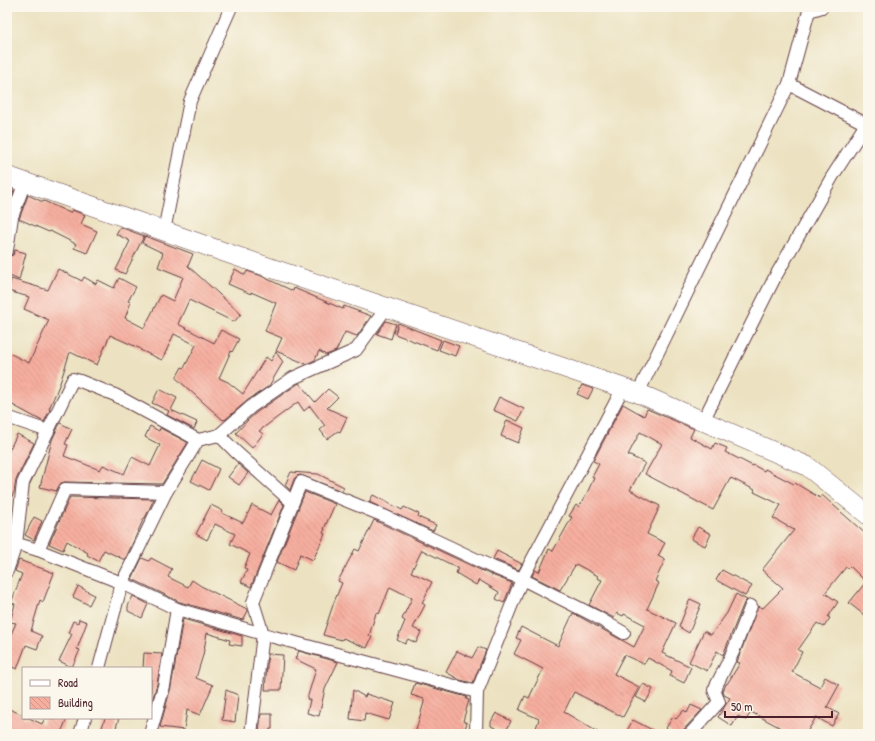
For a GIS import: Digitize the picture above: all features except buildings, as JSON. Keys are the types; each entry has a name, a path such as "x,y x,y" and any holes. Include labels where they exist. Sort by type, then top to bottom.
{"main road":[{"path":"7,176 631,391 807,466 868,515"}],"street":[{"path":"164,231 190,101 231,7"},
{"path":"476,734 477,692 522,579 631,391 789,84 809,9 822,7"},
{"path":"703,421 774,279 832,177 867,124 789,84"},
{"path":"7,250 12,217 25,182"},
{"path":"7,571 11,542 23,484 73,379 115,395 198,440 219,435 252,406 293,378 356,350 388,307"},
{"path":"7,417 48,431"},
{"path":"219,435 292,502"},
{"path":"99,667 122,582 166,492 198,440"},
{"path":"251,734 263,634 253,602 301,482 384,516 492,567 522,579 595,616 624,633"},
{"path":"38,550 65,489 166,492"},
{"path":"11,542 38,550 122,582 177,609 477,692"},
{"path":"690,734 720,702 714,690 733,652 751,606"},
{"path":"150,734 164,686 177,609"},
{"path":"80,734 85,719"}]}
